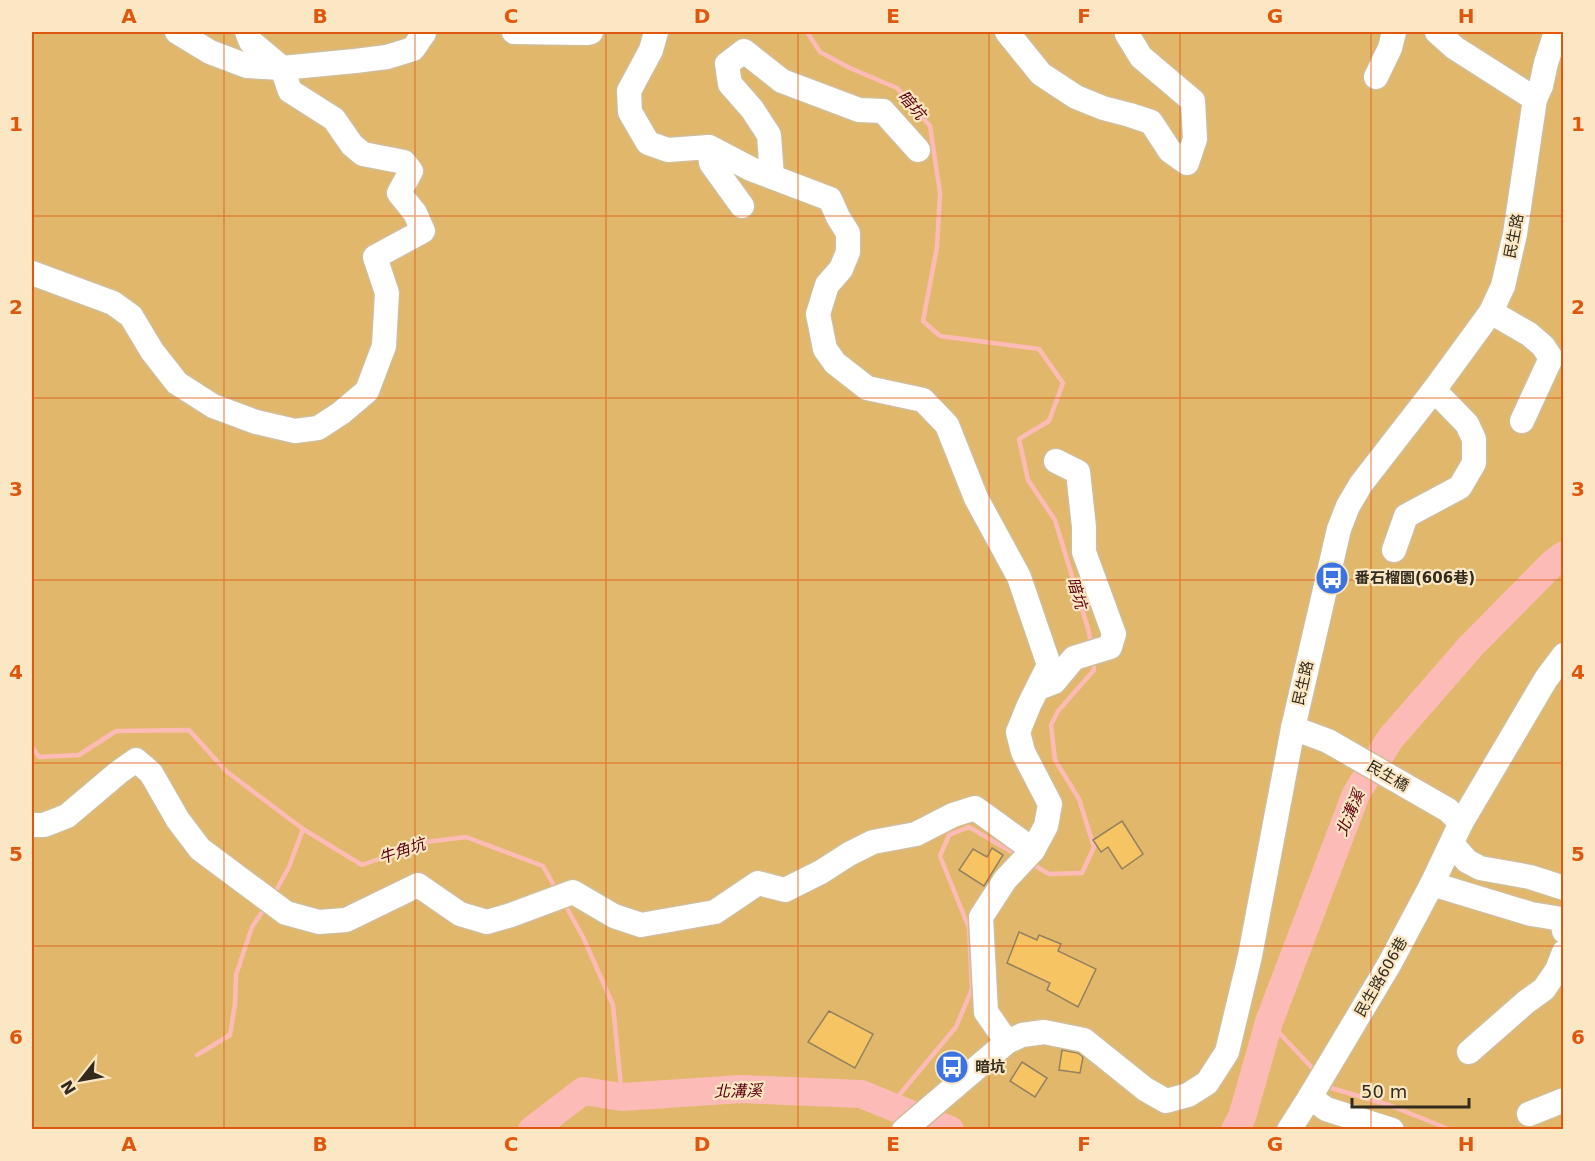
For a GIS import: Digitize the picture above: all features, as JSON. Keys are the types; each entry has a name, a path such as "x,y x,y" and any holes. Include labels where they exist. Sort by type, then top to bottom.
{"street":[{"path":"177,32 210,52 247,66 282,68 387,57 413,49 424,32"},
{"path":"32,273 113,303 132,316 152,351 177,383 213,406 256,422 296,431 318,428 341,413 367,391 384,346 387,293 375,257 423,231 415,213 399,193 411,171 405,162 363,154 352,145 334,119 291,91 282,68 251,42 247,32"},
{"path":"514,32 591,32"},
{"path":"656,32 651,50 629,91 630,112 648,143 668,150 709,147 751,169 830,199 848,233 848,252 842,269 827,285 818,314 825,350 835,363 867,388 923,400 947,425 976,498 1019,577 1049,666 1018,732 1023,752 1050,804 1046,826 1033,850 1005,880 981,917 986,1012 1007,1042"},
{"path":"1006,32 1041,74 1076,97 1151,123 1170,151 1187,163 1195,139 1193,101 1140,57 1128,32"},
{"path":"1376,77 1390,48 1394,32"},
{"path":"1437,32 1455,48 1535,99"},
{"name":"民生路","path":"904,1130 1007,1042 1022,1035 1044,1032 1084,1040 1145,1089 1166,1101 1188,1095 1207,1083 1227,1052 1250,956 1293,728 1339,528 1361,484 1491,312 1503,286 1515,234 1535,99 1541,86 1556,32"},
{"path":"772,177 769,135 752,109 730,84 727,64 744,51 782,81 860,110 883,111 918,150"},
{"path":"709,147 711,163 742,206"},
{"path":"1491,312 1529,334 1543,346 1551,358 1522,421"},
{"path":"1394,550 1406,516 1460,487 1474,463 1474,439 1467,424 1434,390"},
{"path":"1039,688 1054,682 1074,658 1110,647 1114,634 1084,552 1084,527 1078,472 1056,461"},
{"name":"民生路606巷","path":"1289,1130 1390,963 1432,884 1454,826 1563,655"},
{"name":"民生橋","path":"1293,728 1328,741 1454,826 1467,861 1480,868 1530,877 1563,888"},
{"path":"32,825 44,825 67,816 136,760 151,773 178,820 200,849 286,913 319,922 346,920 418,885 460,914 487,922 573,892 615,916 640,925 715,912 758,883 785,890 873,842 916,834 953,815 975,808 1033,850"},
{"path":"1432,884 1531,914 1562,919 1563,931"},
{"path":"1469,1052 1544,989 1557,970 1563,952"},
{"path":"1318,1085 1326,1110 1392,1130"},
{"path":"1529,1114 1563,1100"}],"shaded area":[{"path":"32,32 1563,32 1563,1129 32,1129"}],"building":[{"path":"1122,821 1143,854 1122,869 1108,847 1101,852 1093,840"},
{"path":"992,848 1003,855 984,886 959,870 973,849 987,857"},
{"path":"1019,932 1037,940 1039,935 1061,944 1058,951 1096,969 1078,1007 1047,990 1050,983 1007,963"},
{"path":"829,1011 873,1034 855,1068 808,1042"},
{"path":"1062,1050 1078,1053 1083,1057 1080,1073 1059,1070"},
{"path":"1022,1062 1047,1078 1035,1097 1010,1081"}],"waterway":[{"name":"暗坑","path":"807,32 820,52 897,88 930,126 940,193 937,247 923,321 940,336 1039,349 1063,383 1049,421 1019,439 1028,480 1055,520 1091,644"},
{"name":"北溝溪","path":"1235,1130 1242,1117 1269,1022 1356,794 1390,739 1471,646 1552,564 1564,555"},
{"name":"暗坑","path":"1032,864 1049,874 1082,873 1094,847 1079,799 1055,760 1051,725 1058,711 1094,670 1093,659"},
{"name":"牛角坑","path":"32,747 39,757 79,755 116,731 189,730 226,771 303,829 362,865 426,842 466,837 543,866 557,891"},
{"name":"暗坑","path":"890,1106 956,1027 972,989 969,928 940,856 949,835 969,827 1017,855"},
{"path":"274,894 289,867 303,829"},
{"name":"牛角坑","path":"564,903 583,937 613,1005 622,1097"},
{"path":"197,1055 230,1035 235,1004 236,975 252,927 266,906"},
{"path":"1269,1022 1315,1071"},
{"path":"1327,1084 1331,1088 1389,1105 1451,1130"},
{"name":"北溝溪","path":"532,1130 583,1091 622,1097 741,1089 861,1094 950,1130"}],"place":[{"name":"番石榴園(606巷)","path":"1332,578"},
{"name":"暗坑","path":"952,1067"}]}
